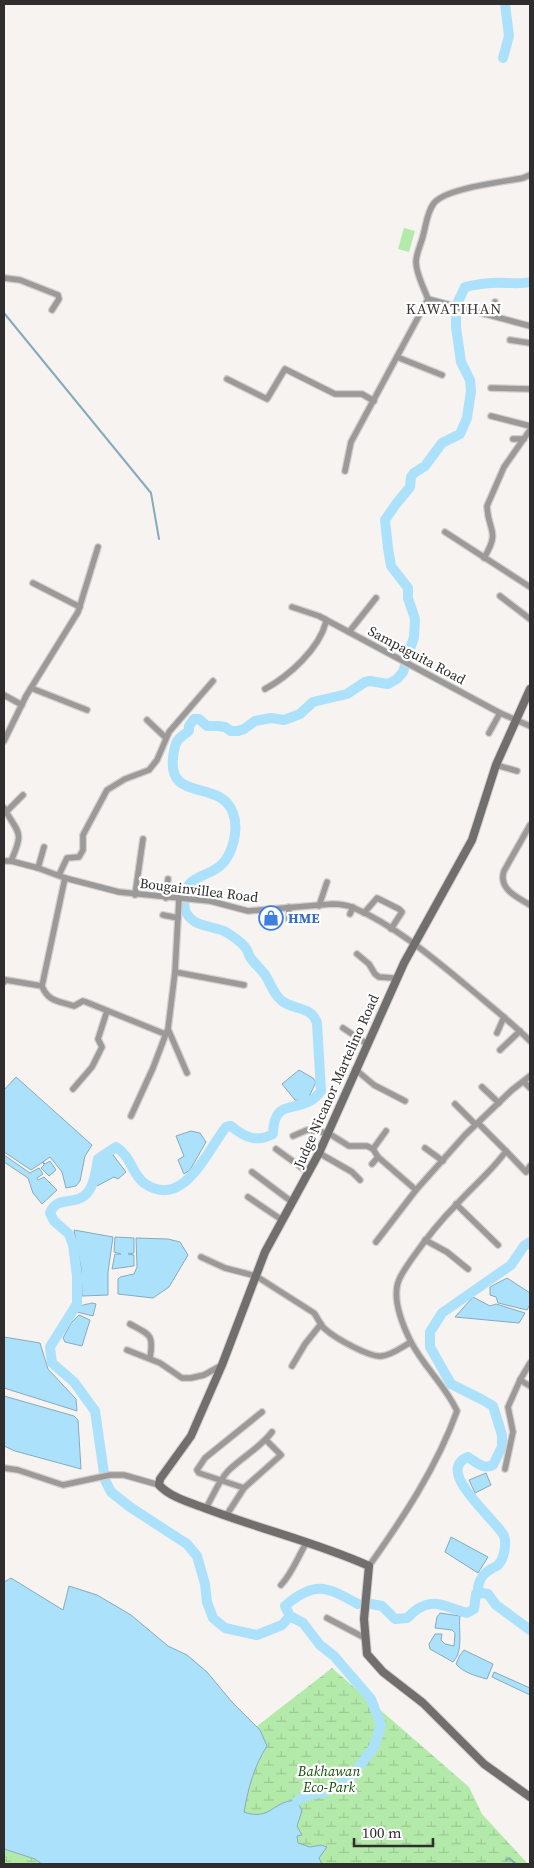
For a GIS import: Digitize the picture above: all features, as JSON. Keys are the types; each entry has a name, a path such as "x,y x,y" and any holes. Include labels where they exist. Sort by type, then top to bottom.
{"street":[{"path":"345,471 348,465 351,442 428,299 416,262 429,212 433,204 447,194 530,175"},
{"path":"4,278 20,280 58,295 59,299 52,310"},
{"path":"428,299 530,326"},
{"path":"492,315 495,302"},
{"path":"510,340 530,343"},
{"path":"397,357 442,375"},
{"path":"227,379 267,399 285,369 334,394 362,394 374,401"},
{"path":"492,388 530,389"},
{"path":"491,416 530,426"},
{"path":"484,558 494,539 488,506 499,476 530,430"},
{"path":"513,439 524,440"},
{"path":"445,532 530,586"},
{"path":"4,741 31,688 80,607 98,547"},
{"path":"33,583 80,607"},
{"path":"500,596 530,619"},
{"path":"349,632 376,598"},
{"name":"Sampaguita Road","path":"292,607 325,619 500,713 530,726"},
{"path":"265,689 280,681 297,666 322,636 326,622 325,619"},
{"path":"187,1073 166,1032 83,1001 74,1006 50,998 42,986 67,858 79,856 83,850 83,835 107,790 125,779 150,770 157,760 166,738 213,680"},
{"path":"31,688 87,710"},
{"name":"Judge Nicanor Martelino Road","path":"159,1482 191,1436 222,1365 265,1252 320,1153 355,1069 414,944 472,840 496,765 530,689"},
{"path":"4,695 22,705"},
{"path":"489,732 500,713"},
{"path":"147,720 166,738"},
{"path":"496,765 517,770"},
{"path":"11,861 20,840 20,834 5,810 23,795"},
{"path":"530,825 501,879 503,886 530,905"},
{"path":"135,895 143,839"},
{"path":"38,868 44,847"},
{"name":"Bougainvillea Road","path":"4,861 38,868 135,895 210,901 248,911 342,904 353,907 391,929 436,960 504,1016 530,1041"},
{"path":"166,898 168,879"},
{"path":"319,906 327,882"},
{"path":"364,913 377,898 399,909 402,912 391,929"},
{"path":"131,1116 153,1068 166,1032 175,972 181,899"},
{"path":"289,907 289,920"},
{"path":"350,914 353,907"},
{"path":"163,915 178,918"},
{"path":"357,954 365,960 379,977 396,980"},
{"path":"175,972 244,985"},
{"path":"4,982 6,980 42,986"},
{"path":"73,1089 92,1066 102,1048 98,1038 107,1010"},
{"path":"497,1033 504,1016"},
{"path":"343,1028 367,1044"},
{"path":"500,1050 520,1031"},
{"path":"355,1069 374,1085 405,1101"},
{"path":"376,1242 416,1190 476,1123 530,1076"},
{"path":"524,1082 530,1088"},
{"path":"482,1087 498,1103"},
{"path":"455,1104 526,1172 530,1166"},
{"path":"293,1136 308,1130 328,1132 349,1146 367,1146 374,1149 378,1157 416,1190"},
{"path":"374,1149 386,1131"},
{"path":"426,1148 443,1161"},
{"path":"276,1149 309,1173"},
{"path":"506,1151 497,1164 456,1204 425,1240 405,1269 397,1286 397,1299 402,1322 411,1342 450,1396 457,1411 445,1442 413,1501 395,1531 369,1566 364,1619 367,1654 377,1666 423,1704 484,1764 530,1797"},
{"path":"320,1153 352,1172 360,1180"},
{"path":"372,1164 378,1157"},
{"path":"252,1172 292,1202"},
{"path":"248,1197 282,1220"},
{"path":"456,1204 498,1245"},
{"path":"425,1240 446,1252 468,1269"},
{"path":"201,1256 225,1268 256,1276 314,1314 324,1328 352,1346 376,1356 389,1354 411,1342"},
{"path":"130,1324 150,1337 152,1343 150,1358"},
{"path":"292,1366 305,1344 321,1324"},
{"path":"127,1350 160,1363 182,1378 204,1375 222,1365"},
{"path":"505,1469 513,1432 508,1406 530,1363"},
{"path":"520,1380 530,1386"},
{"path":"244,1488 199,1473 198,1470 205,1458 262,1412"},
{"path":"206,1508 228,1472 266,1440 272,1432"},
{"path":"226,1516 244,1488 281,1455 266,1440"},
{"path":"4,1468 18,1470 63,1485 110,1475 124,1474 159,1482 166,1493 226,1516 343,1554 369,1566"},
{"path":"281,1585 289,1577 295,1562 307,1542"},
{"path":"327,1618 365,1638"}],"green space":[{"path":"404,228 415,231 409,252 398,249"},
{"name":"Bakhawan Eco-Park","path":"332,1668 469,1787 482,1814 528,1864 79,1864"},
{"path":"4,1849 35,1859 42,1864 4,1864"}],"water":[{"path":"299,1070 313,1078 316,1082 307,1101 295,1100 282,1084"},
{"path":"16,1077 92,1145 85,1156 80,1181 76,1186 66,1188 62,1172 50,1157 31,1170 4,1152 4,1090"},
{"path":"191,1131 200,1133 206,1142 190,1170 184,1174 178,1160 184,1156 176,1136"},
{"path":"4,1155 30,1173 39,1168 43,1174 37,1178 38,1180 44,1177 57,1190 42,1204 33,1193 28,1178 4,1162"},
{"path":"108,1155 113,1155 126,1172 118,1179 114,1177 97,1186 101,1161"},
{"path":"50,1161 56,1170 49,1176 41,1168 44,1165 43,1162 45,1164"},
{"path":"74,1230 113,1237 108,1272 108,1295 82,1296 81,1268"},
{"path":"115,1237 134,1238 134,1253 128,1254 134,1255 134,1266 112,1269 115,1254 121,1254 114,1252"},
{"path":"136,1238 168,1239 180,1242 188,1255 169,1287 153,1298 118,1294 118,1279 134,1274 137,1267"},
{"path":"507,1278 530,1293 530,1304 527,1310 498,1303 496,1297 490,1295 490,1287"},
{"path":"473,1297 490,1306 496,1304 525,1313 519,1323 455,1317"},
{"path":"92,1303 96,1304 93,1316 77,1312 81,1306"},
{"path":"79,1315 90,1320 82,1346 65,1342 63,1338 71,1323"},
{"path":"4,1337 40,1343 48,1369 76,1399 77,1411 4,1388"},
{"path":"4,1396 74,1416 78,1420 81,1469 15,1451 4,1446"},
{"path":"486,1473 491,1485 475,1493 469,1480"},
{"path":"451,1537 488,1557 478,1573 445,1552"},
{"path":"11,1578 63,1610 69,1586 97,1595 131,1615 168,1646 187,1655 207,1672 232,1702 260,1730 267,1746 252,1778 244,1812 261,1814 283,1803 297,1801 302,1811 297,1826 302,1835 297,1836 298,1843 310,1847 321,1845 327,1847 319,1858 322,1864 42,1864 35,1859 4,1849 4,1582"},
{"path":"440,1613 460,1616 460,1646 453,1662 430,1649 429,1644 435,1634 442,1634 441,1640 445,1644 454,1646 455,1633 452,1630 435,1628 437,1617"},
{"path":"464,1650 493,1664 487,1679 466,1672 456,1664"},
{"path":"494,1672 530,1688 530,1695 492,1677"}],"waterway":[{"path":"503,58 509,36 505,4"},
{"path":"457,304 465,287 491,283 530,282"},
{"path":"297,1801 309,1795 328,1791 351,1777 374,1747 381,1725 371,1699 334,1656 320,1645 303,1623 290,1616 282,1625 257,1635 225,1628 213,1618 207,1602 205,1584 197,1556 187,1544 130,1507 111,1492 105,1480 95,1411 74,1382 52,1363 50,1347 77,1304 77,1276 73,1245 69,1234 54,1221 50,1213 57,1204 84,1196 90,1189 94,1179 98,1159 116,1147 125,1155 136,1175 144,1183 158,1190 171,1189 182,1184 202,1163 226,1127 231,1126 251,1138 267,1137 273,1134 275,1121 283,1109 305,1103 313,1099 321,1091 317,1023 311,1013 291,1006 279,998 265,975 249,956 246,948 238,940 224,931 204,926 194,921 185,911 184,900 188,886 192,881 214,870 225,861 234,841 235,819 226,802 217,796 186,786 178,781 174,772 174,749 176,742 189,731 189,726 194,719 199,719 207,726 225,727 231,731 238,731 255,721 271,718 284,720 300,714 313,702 347,694 365,682 388,684 397,679 403,672 414,637 415,619 408,598 408,588 391,566 385,520 410,487 411,477 414,473 425,466 442,443 460,434 467,418 471,391 470,380 461,362 456,327 456,309"},
{"path":"4,313 151,493 159,539"},
{"path":"478,1594 478,1586 483,1576 498,1565 502,1559 505,1539 462,1484 458,1473 459,1464 468,1457 486,1467 493,1465 502,1447 502,1435 493,1406 451,1384 430,1347 430,1332 442,1313 511,1265 524,1246 530,1242"},
{"path":"290,1616 285,1606 295,1598 313,1589 329,1590 358,1604"},
{"path":"366,1603 382,1606 395,1619 407,1618 422,1606 429,1604 442,1605 467,1613 474,1609 476,1594 482,1593 488,1594 496,1605 530,1630"},
{"path":"506,1860 509,1858 516,1864"}],"place":[{"name":"HME","path":"271,918"}],"district":[{"name":"KAWATIHAN","path":"454,308"}]}
